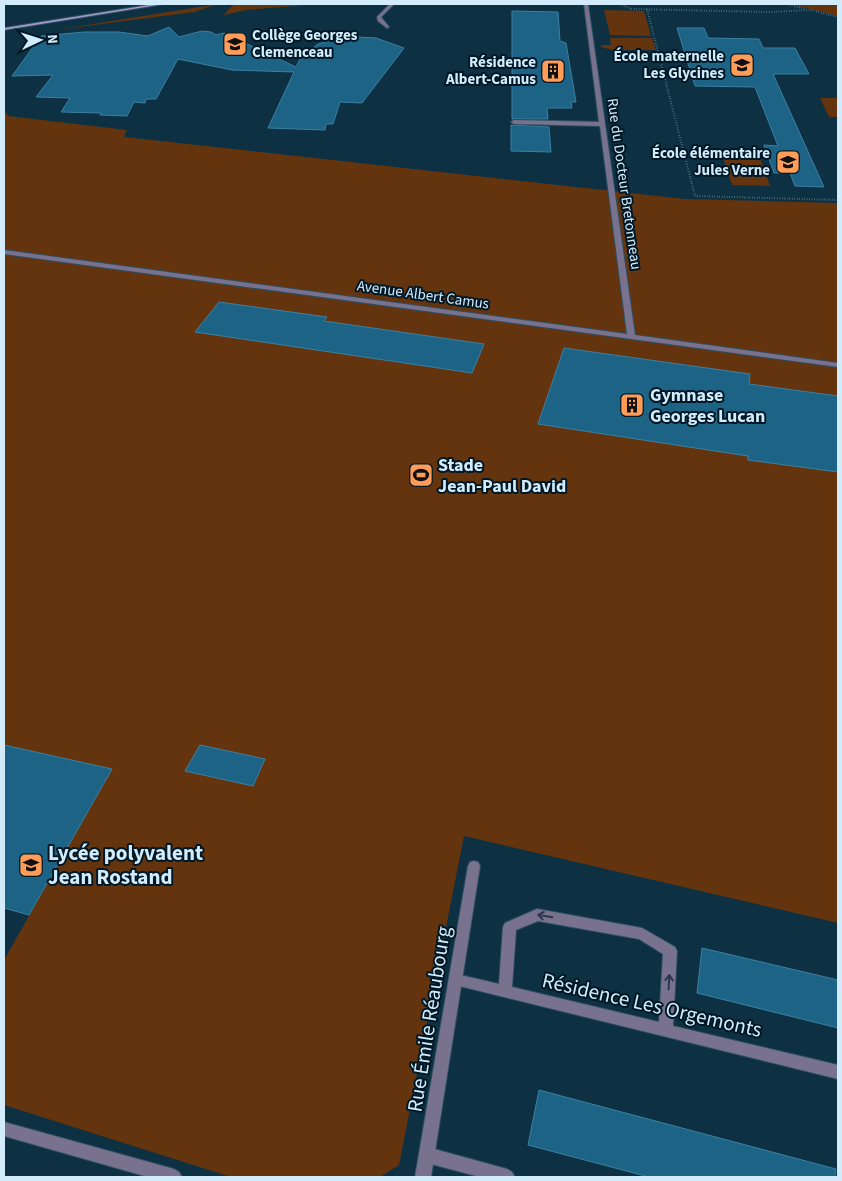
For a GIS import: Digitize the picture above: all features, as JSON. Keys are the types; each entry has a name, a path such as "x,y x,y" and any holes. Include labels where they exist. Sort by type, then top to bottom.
{"main road":[{"path":"4,29 140,5 162,4"}],"street":[{"path":"4,8 7,4"},
{"path":"387,27 380,20 380,17 392,4"},
{"name":"Rue du Docteur Bretonneau","path":"586,4 631,337"},
{"path":"514,122 603,124"},
{"name":"Avenue Albert Camus","path":"4,252 838,365"},
{"name":"Rue Émile Réaubourg","path":"423,1177 474,866"},
{"path":"505,992 510,927 537,915 642,934 670,951 666,1030"},
{"name":"Résidence Les Orgemonts","path":"456,980 838,1072"},
{"path":"4,1129 174,1177"},
{"path":"427,1154 506,1177"}],"path":[{"path":"620,4 631,9 769,12 811,10"},
{"path":"787,4 838,17"},
{"path":"647,9 695,196 838,200"}],"shaded area":[{"path":"218,4 194,12 56,30"},
{"path":"320,4 246,10 224,15 233,5"},
{"path":"791,4 838,4 838,16"},
{"path":"604,10 644,11 651,36 610,35"},
{"path":"610,38 652,38 656,50 612,50 601,47 601,45 611,45"},
{"path":"820,98 838,98 838,117 829,117"},
{"name":"Stade Jean-Paul David","path":"4,109 8,116 127,130 124,137 685,199 838,203 838,923 464,836 399,1165 380,1177 231,1177 4,1105 4,960 112,769 4,746"},
{"path":"723,157 760,158 770,186 732,185"}],"building":[{"path":"512,11 558,12 560,41 566,43 576,102 571,102 572,108 547,108 548,119 512,119"},
{"path":"169,27 179,37 202,31 211,32 216,35 224,33 296,67 304,51 309,51 318,44 336,39 376,38 404,48 362,103 340,102 333,124 326,124 325,130 268,128 294,72 232,70 178,59 156,99 146,99 145,103 134,102 127,116 61,112 70,98 36,97 53,75 12,76 41,36 84,32 119,32 148,36"},
{"path":"677,28 704,28 708,38 759,39 763,48 795,48 809,74 773,74 824,187 795,186 790,173 774,173 764,145 778,146 755,87 695,86"},
{"path":"511,125 549,127 551,152 511,151"},
{"path":"219,302 327,317 324,321 484,344 472,373 195,332"},
{"name":"Gymnase Georges Lucan","path":"564,348 750,374 749,384 838,396 838,472 748,460 748,456 538,424"},
{"name":"Lycée polyvalent Jean Rostand","path":"4,745 112,769 29,915 4,908"},
{"path":"200,745 265,759 253,786 185,771"},
{"path":"702,948 838,980 838,1028 697,993"},
{"path":"539,1090 836,1169 835,1177 649,1177 528,1145"}],"place":[{"name":"Collège Georges Clemenceau","path":"235,44"},
{"name":"École maternelle Les Glycines","path":"742,65"},
{"name":"Résidence Albert-Camus","path":"553,71"},
{"name":"École élémentaire Jules Verne","path":"788,162"},
{"name":"Gymnase Georges Lucan","path":"632,405"},
{"name":"Stade Jean-Paul David","path":"421,475"},
{"name":"Lycée polyvalent Jean Rostand","path":"31,865"}]}
